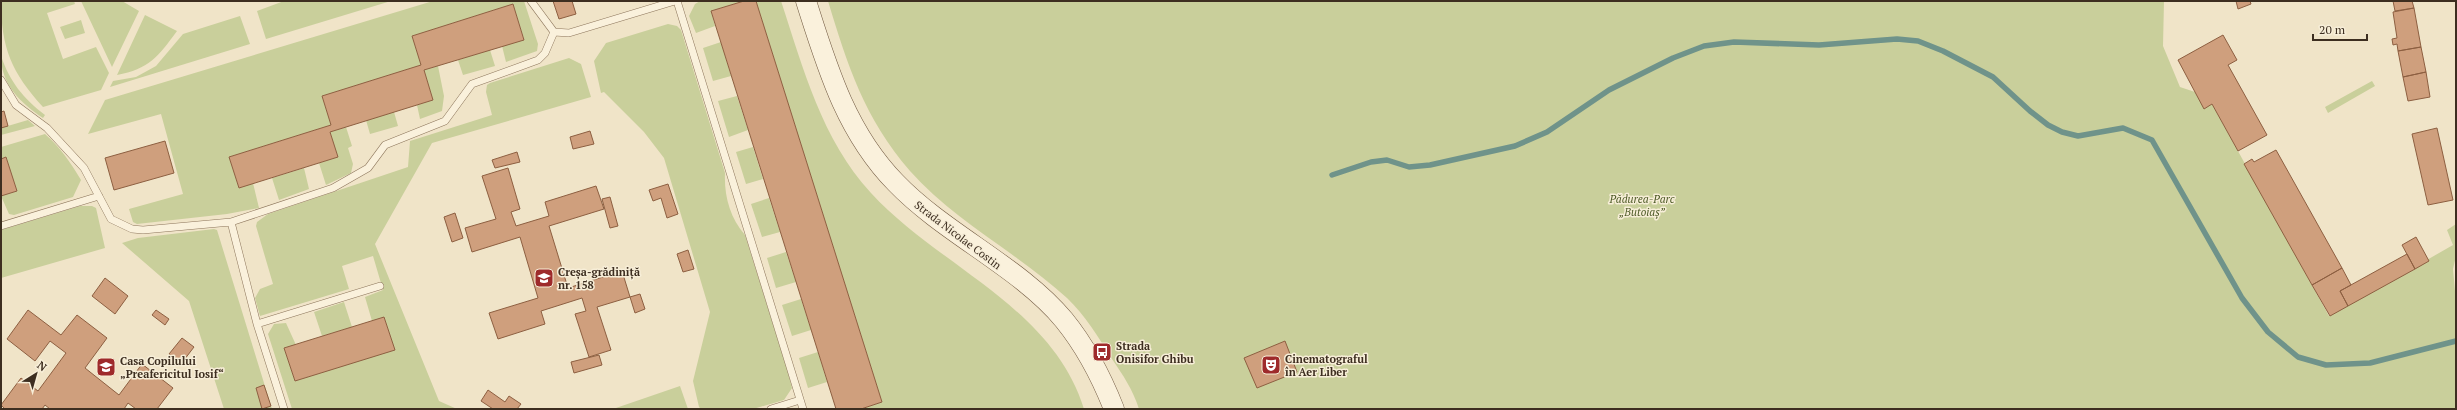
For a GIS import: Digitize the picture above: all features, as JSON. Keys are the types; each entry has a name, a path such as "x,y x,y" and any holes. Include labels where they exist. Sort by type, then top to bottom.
{"main road":[{"name":"Strada Nicolae Costin","path":"806,1 836,92 850,121 874,157 914,201 1020,280 1063,319 1099,372 1114,409"}],"lane":[{"path":"531,1 554,32 569,33 676,1 803,409"},
{"path":"1,80 16,105 47,128 84,168 111,219 132,229 231,222 333,188 368,168 385,145 445,120 472,84 538,60 545,53 554,32"},
{"path":"1,226 99,196"},
{"path":"231,222 257,324 284,409"},
{"path":"257,324 380,286"},
{"path":"771,409 800,400"}],"green space":[{"path":"1,1 74,1 75,4 47,13 63,59 96,47 109,73 101,90 43,107 23,83 10,59 3,33"},
{"path":"81,1 122,1 139,11 112,67"},
{"path":"284,1 391,1 266,39 257,11"},
{"path":"433,1 524,1 538,44 537,51 506,62 502,46 524,39 513,4 412,36 421,65 322,96 331,125 229,157 239,188 253,183 259,208 227,214 137,224 133,222 129,209 183,194 161,114 88,134 105,100"},
{"path":"700,1 744,1 711,11 715,26 696,33 689,16 695,4"},
{"path":"756,1 781,1 797,52 816,102 839,150 854,172 871,193 898,219 991,290 1020,315 1047,342 1068,373 1084,409 861,409 882,402"},
{"name":"Pădurea-Parc „Butoiaș”","path":"828,1 2164,1 2163,46 2180,87 2195,92 2204,108 2212,104 2329,316 2453,245 2447,230 2456,224 2456,256 2453,269 2456,302 2456,409 1139,409 1134,395 1124,377 1091,327 1074,305 1028,266 946,206 927,189 894,151 869,111 859,90 843,48"},
{"path":"145,15 177,31 158,55 152,60 137,69 117,75"},
{"path":"240,16 250,44 110,87 113,81 136,77 156,66 183,34"},
{"path":"81,20 85,33 65,39 60,27"},
{"path":"668,24 677,26 681,30 725,173 729,206 735,221 745,235 792,388 784,400 753,409 701,409 699,407 693,381 710,312 664,158 644,132 604,92 601,93 594,61 606,43"},
{"path":"721,42 731,76 713,81 703,48"},
{"path":"490,50 495,66 463,75 458,60"},
{"path":"1,56 13,82 24,96 45,115 43,118 27,106 8,84 4,76"},
{"path":"569,58 581,64 591,97 432,143 375,244 439,401 457,409 292,409 268,334 274,324 286,323 296,345 284,348 295,381 394,349 384,317 372,321 365,297 383,290 373,256 342,266 349,289 260,316 255,298 260,289 273,284 256,226 257,222 268,214 408,167 410,141 492,115 486,92 487,85"},
{"path":"438,66 444,96 442,111 420,119 417,105 433,100 424,70"},
{"path":"2372,81 2375,86 2328,113 2325,107"},
{"path":"737,96 748,130 729,137 718,101"},
{"path":"394,112 398,126 370,134 366,120"},
{"path":"28,120 35,126 1,135 1,128"},
{"path":"346,127 352,146 348,148 353,164 351,173 326,185 319,163 338,157 330,132"},
{"path":"45,134 56,144 81,180 73,197 14,215 9,214 1,196 17,191 6,157 1,159 1,147"},
{"path":"753,147 763,179 746,184 736,152"},
{"path":"304,168 309,189 279,200 272,178"},
{"path":"769,198 780,232 762,237 751,204"},
{"path":"80,206 92,206 96,208 105,248 1,278 1,230"},
{"path":"214,229 217,230 272,409 224,409 189,301 122,243 138,238"},
{"path":"786,252 796,282 776,288 767,258"},
{"path":"801,299 811,330 792,336 782,305"},
{"path":"344,302 352,327 322,336 314,312"},
{"path":"818,352 827,382 808,388 799,358"},
{"path":"680,386 688,409 613,409"}],"building":[{"path":"553,1 572,1 576,14 559,19"},
{"path":"744,1 756,1 882,402 861,409 836,409 711,11"},
{"path":"2236,1 2250,1 2251,4 2238,9"},
{"path":"2393,1 2412,1 2414,8 2395,11"},
{"path":"513,4 524,40 424,70 433,100 330,132 338,157 239,188 229,157 331,125 322,96 421,65 412,36"},
{"path":"2414,8 2421,47 2398,51 2397,44 2393,45 2392,39 2397,38 2393,12"},
{"path":"2223,35 2237,60 2228,65 2267,135 2238,151 2212,104 2204,109 2178,60"},
{"path":"2421,47 2426,72 2403,77 2398,51"},
{"path":"2426,72 2430,97 2408,101 2403,77"},
{"path":"4,111 8,126 1,128 1,112"},
{"path":"2437,128 2453,200 2428,205 2412,134"},
{"path":"590,131 594,144 573,149 570,137"},
{"path":"165,141 174,173 114,190 105,158"},
{"path":"2276,150 2342,268 2312,285 2244,164 2252,159 2254,162"},
{"path":"517,152 520,162 495,168 492,160"},
{"path":"6,157 17,191 1,196 1,159"},
{"path":"508,168 520,209 511,212 516,226 549,216 545,202 596,186 604,209 549,226 568,288 622,271 630,297 597,307 611,350 589,357 575,314 586,311 582,298 541,311 545,324 498,339 489,313 538,298 520,237 472,252 465,228 496,219 482,176"},
{"path":"668,184 678,214 667,218 661,198 653,201 649,190"},
{"path":"610,197 618,226 610,228 602,199"},
{"path":"455,213 463,238 452,242 444,217"},
{"path":"2416,237 2429,261 2415,269 2402,245"},
{"path":"688,250 694,269 683,272 677,254"},
{"path":"2407,254 2415,269 2348,306 2340,291"},
{"path":"2342,268 2351,285 2340,291 2348,306 2330,316 2312,285"},
{"path":"105,278 128,296 115,314 92,296"},
{"path":"640,294 645,309 635,313 630,297"},
{"path":"28,310 61,335 77,315 107,338 85,368 119,395 142,364 173,388 157,409 136,409 128,403 124,409 50,409 45,405 42,409 5,409 1,405 21,378 38,391 66,353 50,341 35,361 7,339"},
{"path":"156,310 169,319 165,325 152,315"},
{"path":"384,317 395,350 295,381 284,348"},
{"path":"182,338 194,347 181,364 169,354"},
{"name":"Cinematograful în Aer Liber","path":"1285,341 1297,372 1257,388 1244,358"},
{"path":"599,355 602,365 574,373 571,362"},
{"path":"264,385 271,406 262,409 256,388"},
{"path":"488,390 505,402 509,396 521,404 517,409 493,409 481,401"}],"waterway":[{"path":"1332,175 1371,162 1387,160 1409,167 1430,165 1515,146 1547,132 1609,90 1673,58 1704,46 1734,42 1819,45 1897,39 1918,41 1943,51 1993,77 2030,111 2048,125 2062,132 2078,136 2123,128 2152,140 2242,298 2268,332 2298,357 2326,365 2370,363 2456,341"}],"place":[{"name":"Creșa-grădiniță nr. 158","path":"544,278"},
{"name":"Strada Onisifor Ghibu","path":"1102,352"},
{"name":"Cinematograful în Aer Liber","path":"1271,365"},
{"name":"Casa Copilului „Preafericitul Iosif“","path":"106,367"}]}
